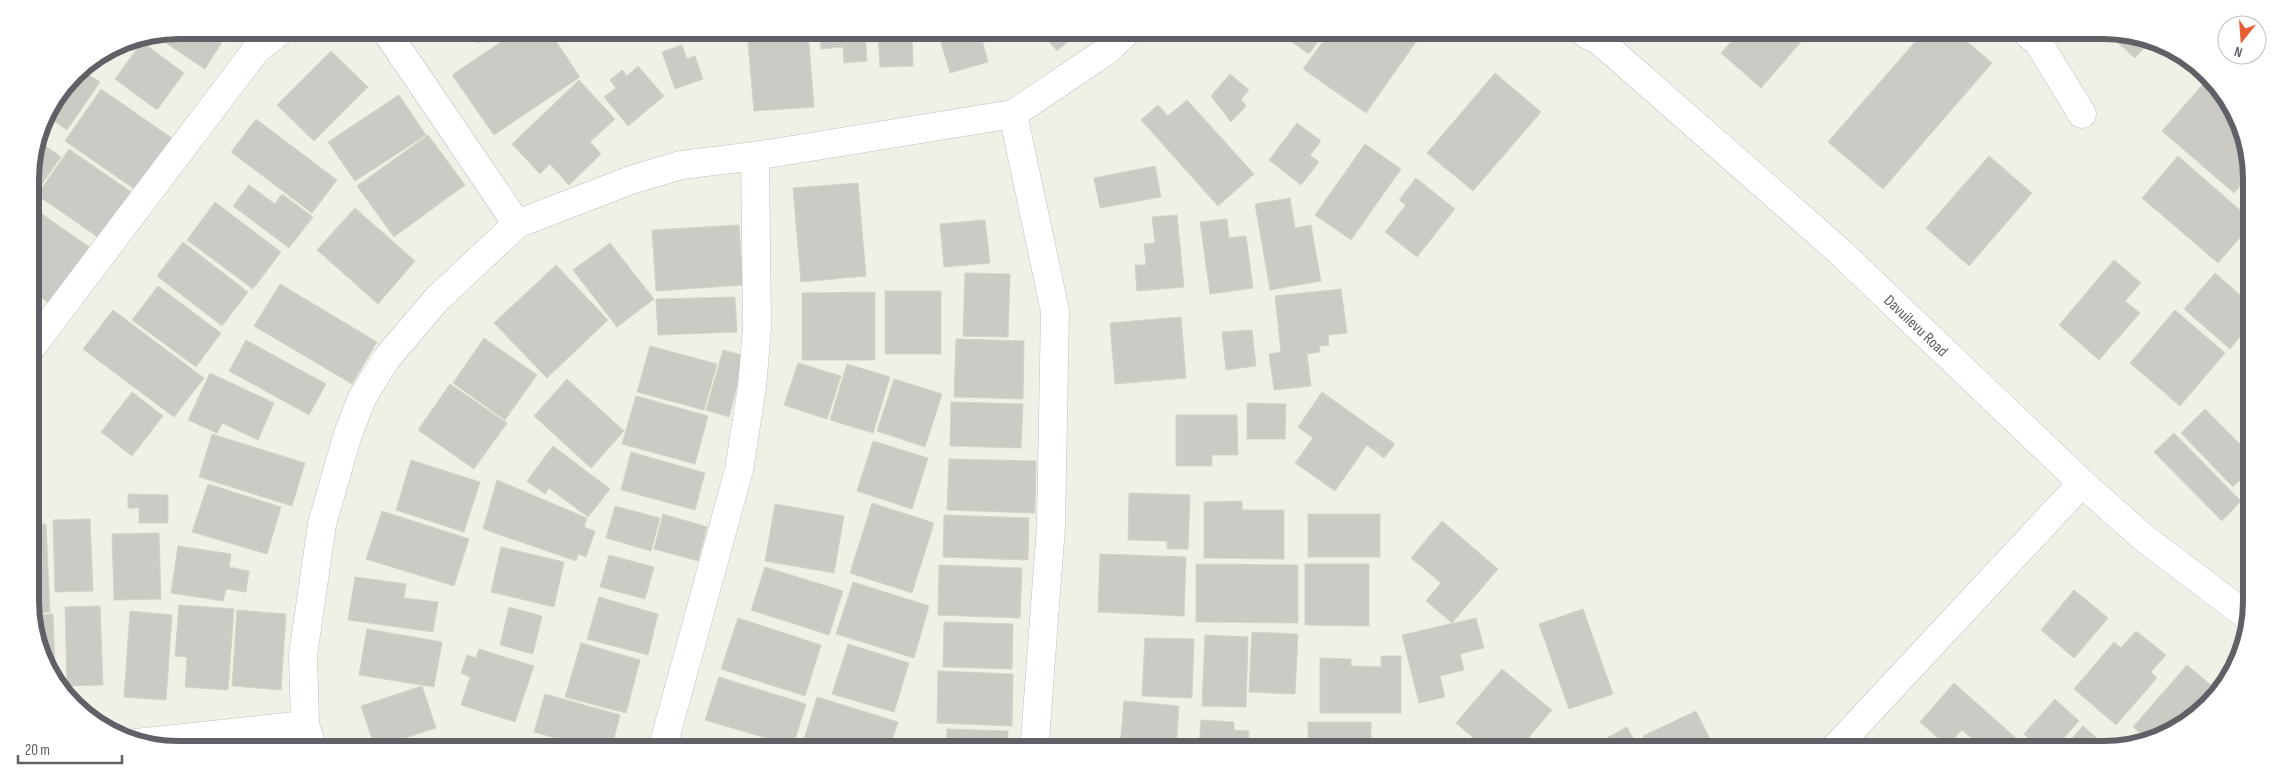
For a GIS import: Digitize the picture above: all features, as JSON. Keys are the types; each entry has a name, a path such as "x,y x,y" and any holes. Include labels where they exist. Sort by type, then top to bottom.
{"street":[{"path":"39,337 256,50 270,39"},
{"path":"392,39 517,224"},
{"path":"179,741 308,735 303,655 322,524 348,434 362,398 386,359 437,298 517,224 631,180 673,168 1012,114 1104,52 1118,39"},
{"name":"Davuilevu Road","path":"1595,39 1839,250 2082,483 2144,538 2242,612"},
{"path":"2034,39 2038,42 2082,114"},
{"path":"1012,114 1055,311 1051,526 1035,741"},
{"path":"664,741 739,470 752,387 757,328 755,156"},
{"path":"1841,741 2082,483"}],"building":[{"path":"218,39 222,42 205,69 161,40"},
{"path":"476,39 484,39 479,43"},
{"path":"505,39 554,39 580,77 494,135 452,75"},
{"path":"748,39 809,39 814,107 754,111"},
{"path":"820,39 865,39 867,61 844,63 843,47 821,49"},
{"path":"878,39 912,39 913,66 880,67"},
{"path":"940,39 982,39 988,62 950,73"},
{"path":"1047,39 1071,39 1057,51"},
{"path":"1288,39 1320,39 1309,54"},
{"path":"1325,39 1418,39 1366,113 1303,69"},
{"path":"1734,39 1804,39 1761,88 1721,53"},
{"path":"1918,39 1964,39 1992,63 1883,189 1828,142"},
{"path":"2114,40 2146,46 2135,58"},
{"path":"144,43 184,73 157,110 115,79 140,44"},
{"path":"682,45 687,59 695,56 703,79 675,89 662,52"},
{"path":"331,51 368,87 314,141 277,105"},
{"path":"638,66 664,96 628,126 604,97 616,88 610,80 622,70 627,76"},
{"path":"1495,73 1541,112 1473,191 1427,153"},
{"path":"87,74 100,82 67,130 52,119 62,101"},
{"path":"1230,74 1249,90 1241,99 1246,106 1231,122 1211,96"},
{"path":"579,80 615,119 590,142 601,154 569,185 550,164 540,174 512,144"},
{"path":"2204,83 2220,101 2236,134 2241,152 2243,183 2234,193 2162,131"},
{"path":"101,89 176,141 140,193 65,141"},
{"path":"399,95 426,135 355,181 328,142"},
{"path":"1187,100 1254,174 1218,206 1141,120 1158,105 1168,116"},
{"path":"256,119 337,180 312,213 231,152"},
{"path":"1297,123 1321,141 1310,155 1319,162 1301,185 1269,160"},
{"path":"428,135 465,185 394,237 357,186"},
{"path":"1365,144 1401,169 1351,240 1315,215"},
{"path":"43,145 61,157 39,188 39,170"},
{"path":"69,149 134,194 102,240 39,196 39,192"},
{"path":"1989,156 2032,193 1969,266 1926,228"},
{"path":"2178,156 2243,213 2243,234 2218,263 2142,198"},
{"path":"1155,166 1161,197 1100,208 1094,178"},
{"path":"1416,178 1455,209 1417,257 1385,232 1406,205 1399,200"},
{"path":"858,183 866,276 801,282 793,188"},
{"path":"249,185 275,204 282,194 313,217 289,248 233,206"},
{"path":"1290,198 1295,228 1311,225 1321,281 1270,290 1255,204"},
{"path":"215,202 281,252 253,289 187,240"},
{"path":"355,208 415,261 378,304 317,250"},
{"path":"39,212 92,249 53,306 39,296"},
{"path":"1177,215 1184,287 1137,291 1135,265 1146,265 1144,244 1155,243 1152,217"},
{"path":"1227,219 1229,238 1246,236 1253,288 1210,294 1200,222"},
{"path":"985,220 990,263 944,267 940,224"},
{"path":"739,225 743,285 656,291 652,230"},
{"path":"183,242 248,292 222,326 157,276"},
{"path":"610,243 654,299 617,327 573,270"},
{"path":"2114,260 2141,283 2125,301 2140,313 2099,360 2059,325"},
{"path":"556,265 608,320 547,378 494,323"},
{"path":"965,273 1010,274 1008,337 963,336"},
{"path":"2215,273 2243,298 2243,333 2230,349 2184,309"},
{"path":"280,284 377,342 352,384 254,326"},
{"path":"158,286 221,333 196,367 132,320"},
{"path":"1341,289 1347,333 1328,335 1329,345 1319,346 1320,352 1307,354 1311,386 1274,390 1269,354 1281,352 1275,296"},
{"path":"885,291 941,291 941,354 885,354"},
{"path":"875,292 875,360 802,360 802,293"},
{"path":"735,297 737,332 658,335 656,299"},
{"path":"113,310 204,378 174,417 83,349"},
{"path":"2175,310 2225,353 2180,406 2130,363"},
{"path":"1181,317 1186,378 1115,384 1110,323"},
{"path":"1252,330 1256,366 1226,370 1222,332"},
{"path":"484,338 537,375 505,420 453,383"},
{"path":"956,339 1024,341 1023,399 954,397"},
{"path":"246,340 326,384 309,415 229,371"},
{"path":"650,346 717,364 704,410 637,392"},
{"path":"723,350 745,356 729,417 706,410"},
{"path":"798,363 841,376 827,419 784,405"},
{"path":"847,364 890,377 873,433 830,420"},
{"path":"210,373 274,403 258,440 222,423 217,433 188,420"},
{"path":"567,379 624,431 591,468 534,416"},
{"path":"894,379 942,394 925,447 877,431"},
{"path":"450,384 507,423 474,469 418,430"},
{"path":"132,392 163,416 132,456 101,432"},
{"path":"1322,392 1395,444 1384,458 1367,445 1335,491 1295,463 1313,438 1298,427"},
{"path":"636,396 708,416 695,464 622,444"},
{"path":"951,402 1023,404 1021,448 950,446"},
{"path":"1247,403 1286,404 1285,439 1247,439"},
{"path":"2205,409 2243,447 2243,478 2233,487 2181,433"},
{"path":"1176,415 1237,415 1238,455 1212,455 1212,466 1176,466"},
{"path":"2174,433 2241,501 2222,521 2154,452"},
{"path":"212,434 305,463 292,506 199,477"},
{"path":"873,441 928,458 912,509 857,491"},
{"path":"553,446 610,489 588,517 549,488 545,494 527,481"},
{"path":"631,452 705,473 695,510 621,490"},
{"path":"949,459 1036,461 1035,513 947,510"},
{"path":"411,460 480,482 464,532 396,510"},
{"path":"497,480 587,518 584,527 595,531 586,557 578,554 576,561 483,529"},
{"path":"208,484 281,507 267,554 192,532"},
{"path":"1129,493 1190,495 1188,549 1167,549 1167,541 1128,540"},
{"path":"128,494 168,495 168,523 139,523 139,508 128,508"},
{"path":"1242,501 1242,510 1284,510 1284,559 1204,558 1204,502"},
{"path":"872,503 934,523 912,593 850,573"},
{"path":"775,504 844,516 834,573 765,561"},
{"path":"615,506 660,518 651,551 606,538"},
{"path":"382,511 469,539 454,586 366,559"},
{"path":"663,514 707,527 698,561 654,549"},
{"path":"1308,514 1380,514 1380,557 1308,557"},
{"path":"944,515 1029,518 1028,560 943,557"},
{"path":"90,519 93,591 55,592 53,520"},
{"path":"1442,521 1498,569 1452,623 1426,601 1441,583 1411,558"},
{"path":"39,524 46,524 50,612 39,613"},
{"path":"159,533 161,599 114,600 112,534"},
{"path":"178,546 231,554 229,567 249,571 246,592 226,589 223,601 171,593"},
{"path":"501,547 564,562 554,607 491,592"},
{"path":"1100,554 1186,557 1184,616 1098,612"},
{"path":"609,555 654,567 645,599 600,587"},
{"path":"1196,564 1298,565 1298,623 1196,622"},
{"path":"1305,564 1369,564 1369,626 1305,625"},
{"path":"939,565 1022,568 1020,618 938,615"},
{"path":"765,567 843,591 829,635 751,610"},
{"path":"355,577 406,584 404,598 438,602 433,632 348,620"},
{"path":"853,582 929,606 914,658 836,634"},
{"path":"2074,590 2108,618 2074,658 2041,630"},
{"path":"599,597 658,614 648,655 587,639"},
{"path":"179,605 234,609 228,690 185,687 187,657 175,656"},
{"path":"100,606 103,685 68,686 67,684 65,607"},
{"path":"509,607 542,616 533,654 500,645"},
{"path":"1583,609 1613,694 1569,709 1539,624"},
{"path":"237,610 286,614 281,690 232,686"},
{"path":"130,611 172,615 166,700 124,697"},
{"path":"53,614 55,665 49,655 41,628 40,615"},
{"path":"738,618 821,645 805,696 721,669"},
{"path":"1476,618 1484,648 1460,654 1464,670 1440,676 1445,697 1419,703 1402,635"},
{"path":"944,622 1013,624 1012,669 943,667"},
{"path":"367,629 442,642 434,687 359,675"},
{"path":"2136,631 2166,655 2151,672 2157,678 2116,725 2074,689 2114,642 2121,648"},
{"path":"1252,632 1298,634 1295,694 1249,692"},
{"path":"1205,635 1248,637 1246,707 1202,706"},
{"path":"1145,638 1194,639 1192,698 1142,696"},
{"path":"581,643 640,660 626,713 565,697"},
{"path":"848,644 909,663 894,712 832,694"},
{"path":"479,649 534,666 515,722 461,705 470,677 461,673 467,655 476,658"},
{"path":"1381,656 1401,656 1401,713 1320,713 1320,658 1351,659 1351,666 1381,667"},
{"path":"2187,665 2212,686 2202,700 2165,727 2143,735 2133,727"},
{"path":"1502,669 1552,710 1526,741 1477,741 1456,723"},
{"path":"938,671 1013,674 1012,726 937,723"},
{"path":"719,677 806,704 795,741 776,741 705,720"},
{"path":"1954,683 2019,741 1975,741 1962,730 1952,741 1941,741 1920,722"},
{"path":"422,686 436,728 395,741 373,741 361,706"},
{"path":"545,694 620,715 613,741 566,741 534,732"},
{"path":"817,697 898,722 892,741 804,741"},
{"path":"2055,699 2079,721 2061,741 2031,741 2024,734"},
{"path":"1124,701 1179,706 1176,741 1121,741"},
{"path":"1696,711 1711,741 1645,741 1643,736"},
{"path":"1201,720 1234,722 1234,730 1249,731 1248,741 1199,741"},
{"path":"1308,722 1371,722 1371,741 1308,741"},
{"path":"2083,726 2100,741 2070,741"},
{"path":"1627,727 1635,741 1601,741"},
{"path":"947,729 1008,731 1008,741 946,741"}]}
